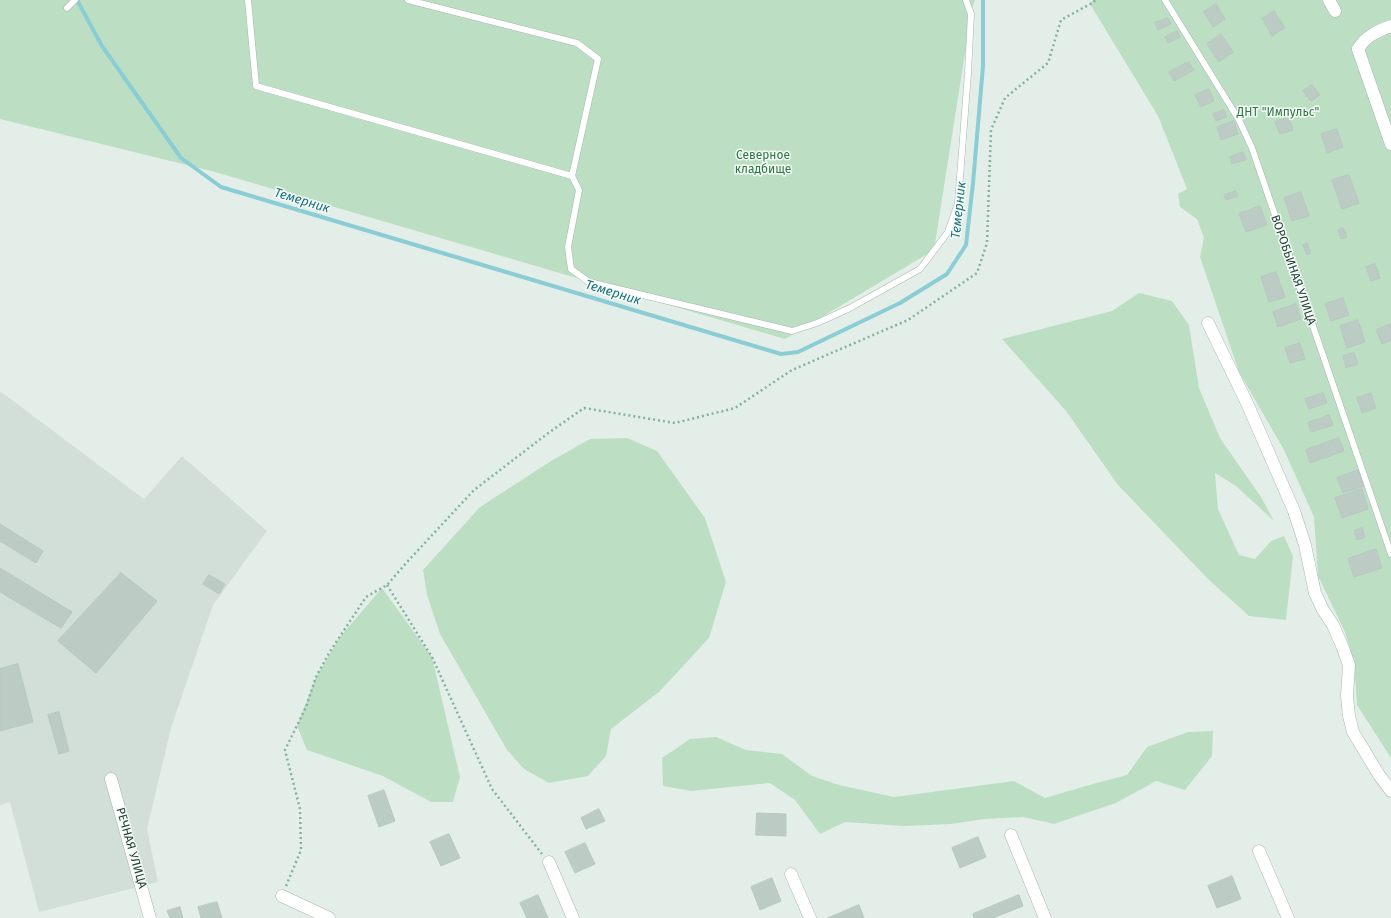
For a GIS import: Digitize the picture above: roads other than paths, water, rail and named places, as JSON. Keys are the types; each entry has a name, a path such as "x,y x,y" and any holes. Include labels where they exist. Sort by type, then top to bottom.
{"street":[{"path":"1329,0 1335,11"},
{"path":"1391,26 1372,33 1362,42 1358,49 1391,144"},
{"path":"1208,323 1247,403 1294,511 1305,546 1315,593 1323,610 1333,625 1343,648 1349,665 1347,696 1349,716 1353,732 1391,791"},
{"name":"РЕЧНАЯ УЛИЦА","path":"111,779 150,918"},
{"path":"1011,835 1045,918"},
{"path":"1259,851 1288,918"},
{"path":"549,862 573,918"},
{"path":"791,874 810,918"},
{"path":"282,896 329,918"}],"lane":[{"path":"67,8 75,0"},
{"path":"248,0 256,86 572,176"},
{"path":"408,0 577,43 598,59 572,176 579,190 568,247 571,269 589,282 792,331 817,323 850,308 920,269 948,232 958,203 969,44 970,14 966,0"},
{"name":"ВОРОБЬИНАЯ УЛИЦА","path":"1165,0 1239,120 1252,148 1391,554"}],"waterway":[{"name":"Темерник","path":"77,0 102,46 181,158 221,187 781,354 798,352 900,303 947,274 966,245 983,66 983,0"}],"park label":[{"name":"ДНТ \"Импульс\"","path":"1278,113"},
{"name":"Северное кладбище","path":"763,163"}]}
